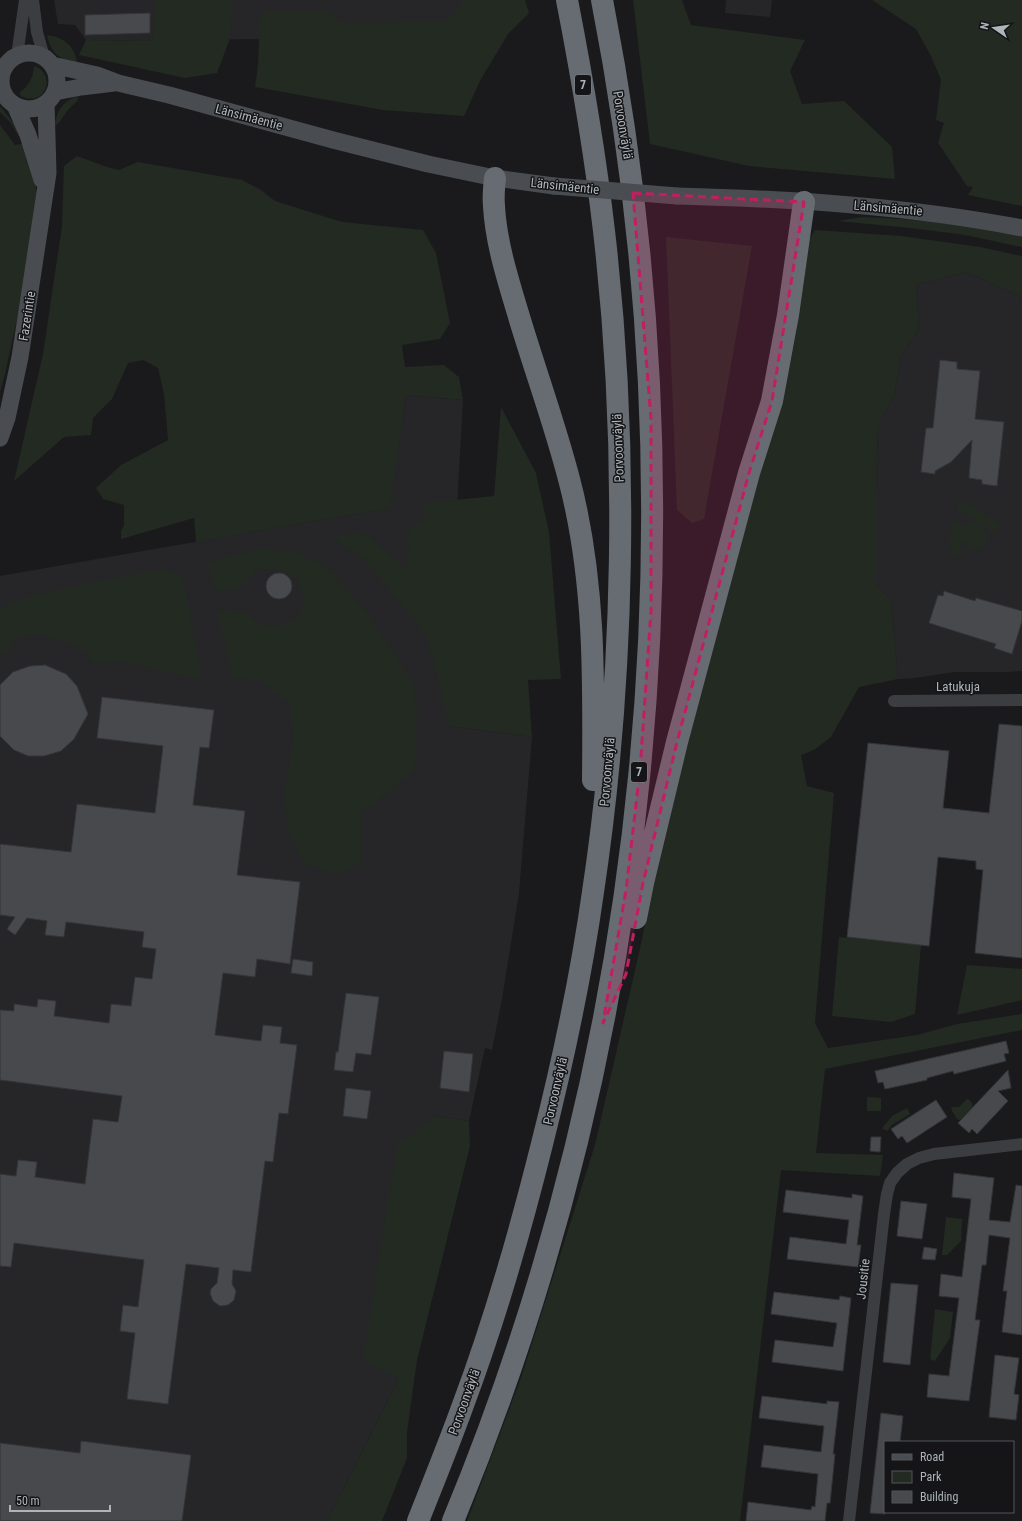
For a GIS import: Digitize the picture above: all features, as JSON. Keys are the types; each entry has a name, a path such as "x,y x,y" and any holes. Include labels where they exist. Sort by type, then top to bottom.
{"highway":[{"name":"Porvoonväylä","path":"418,1521 466,1398 504,1284 526,1205 565,1049 593,894 606,784 616,656 619,578 620,494 617,409 612,318 605,235 586,99 567,0"},
{"name":"Porvoonväylä","path":"453,1521 503,1392 534,1298 561,1204 587,1104 603,1023 626,890 640,770 651,611 651,420 646,325 638,234 628,156 602,0"},
{"path":"495,178 494,210 501,248 513,296 553,420 568,473 582,538 588,586 592,641 594,707 593,894"},
{"path":"603,1023 626,974 643,883 677,742 749,473 772,400 788,315 804,202"}],"main road":[{"name":"Länsimäentie","path":"9,60 26,53 36,53 48,61 97,75 118,83 169,95 333,140 428,164 495,178 554,186 677,196 748,198 908,210 970,218 1022,228"},
{"path":"9,60 3,70 1,81 2,90 8,99 15,105"},
{"path":"48,61 56,74 57,83 51,97"},
{"name":"Länsimäentie","path":"15,105 26,108 36,108 51,97 81,87 118,83"},
{"name":"Fazerintie","path":"0,438 7,418 20,357 48,173 51,97"},
{"name":"Fazerintie","path":"15,105 31,142 45,193"}],"street":[{"path":"9,60 25,0"},
{"path":"33,0 38,32 48,61"},
{"name":"Latukuja","path":"894,700 1022,700"},
{"name":"Jousitie","path":"849,1521 884,1214 890,1183 896,1173 907,1164 919,1158 934,1154 1022,1144"}],"highlighted area":[{"path":"633,193 804,202 772,401 749,473 677,742 643,883 626,974 603,1023 626,890 640,770 651,611 651,419"}],"shaded area":[{"path":"54,0 504,0 508,26 252,39 153,41 86,40 75,25 58,24"},
{"path":"726,0 772,0 770,17 725,13"},
{"path":"966,272 1022,297 1022,671 954,672 898,679 891,601 876,583 878,426 895,393 900,359 919,328 916,285"},
{"path":"406,395 463,400 455,544 450,726 532,737 519,893 502,999 492,1050 485,1048 469,1121 437,1116 399,1378 327,1521 0,1521 0,576 389,508"}],"green space":[{"path":"155,0 233,0 229,41 217,73 185,78 79,55 86,40 153,41"},
{"path":"464,0 525,0 529,13 508,34 481,79 464,116 383,110 255,87 258,65 260,17 268,11 328,11 342,23 448,21"},
{"path":"633,0 682,0 691,25 805,40 790,71 802,104 844,101 892,147 895,179 749,166 650,144"},
{"path":"872,0 1022,0 1022,206 968,195 973,187 967,186 938,143 944,123 936,120 941,80 931,56 916,29"},
{"path":"47,35 63,40 67,43 76,56 77,62 68,61 56,54"},
{"path":"34,66 41,70 45,75 46,86 44,92 39,96 34,98 26,98 19,93 30,81"},
{"path":"79,96 77,101 67,111 58,124 55,125 57,115 62,106 69,100"},
{"path":"0,106 19,130 19,133 17,133 11,123 0,112"},
{"path":"0,125 15,145 26,143 33,166 37,194 26,278 0,392"},
{"path":"77,156 119,170 138,162 242,180 261,190 275,201 342,222 423,230 436,253 450,323 440,339 402,345 405,367 444,365 459,377 463,400 406,395 390,508 196,542 194,518 121,539 121,531 124,525 124,505 103,499 96,488 121,465 168,440 164,394 158,368 143,360 128,363 112,399 93,418 91,435 64,437 14,481 43,354 62,226 64,166"},
{"path":"862,217 942,223 1022,235 1022,247 965,235 837,221"},
{"path":"815,230 901,236 980,247 1022,256 1022,297 966,272 916,285 919,328 900,359 895,393 878,426 876,583 891,601 898,679 859,687 831,737 814,750 801,755 807,786 834,793 815,1023 828,1048 917,1035 957,1024 1022,1014 1022,1030 825,1069 816,1153 883,1155 880,1176 781,1170 740,1521 467,1521 521,1378 595,1145 641,944 660,850 728,576 782,401 796,335 806,250 809,240"},
{"path":"666,237 752,246 704,519 692,523 677,510"},
{"path":"501,407 536,473 549,532 561,679 528,680 532,737 450,726 426,635 365,560 332,537 363,532 407,569 409,549 408,532 425,519 425,503 494,496"},
{"path":"958,502 976,507 1001,525 994,533 986,525 982,526 982,530 986,531 990,537 983,546 980,546 979,549 969,551 966,540 960,542 963,554 954,556 948,540 954,522 966,525 973,524 974,522 972,518 956,511"},
{"path":"261,548 297,553 327,567 366,612 412,682 417,708 415,769 378,801 361,813 362,864 337,873 304,864 289,831 284,798 294,737 290,704 260,680 233,678 217,610 248,613 261,625 280,626 299,618 304,600 298,579 279,570 258,569 241,588 216,592 207,563"},
{"path":"165,568 183,578 203,681 121,661 95,664 84,651 68,643 40,634 19,636 5,654 0,653 0,608 37,594"},
{"path":"839,937 921,945 915,1014 891,1022 832,1016"},
{"path":"967,965 1022,969 1022,1000 957,1015"},
{"path":"867,1097 881,1098 881,1111 867,1111"},
{"path":"967,1099 970,1100 973,1106 960,1120 957,1119 951,1108 959,1107"},
{"path":"907,1108 910,1114 892,1125 887,1131 883,1129 892,1116"},
{"path":"437,1116 469,1121 470,1146 417,1360 407,1432 407,1458 382,1521 327,1521 399,1378 363,1361 397,1144"},
{"path":"946,1217 962,1219 961,1241 947,1255 942,1255"},
{"path":"935,1309 953,1312 950,1338 935,1361 930,1359"}],"building":[{"path":"150,13 150,33 85,35 85,15"},
{"path":"940,360 957,362 957,369 980,371 975,419 1004,422 997,486 982,484 982,480 969,478 972,440 951,462 935,471 935,474 921,472 926,428 933,428"},
{"path":"279,573 288,577 292,586 288,595 279,599 270,595 266,586 270,577"},
{"path":"944,591 975,601 976,598 1022,611 1022,621 1012,654 994,648 996,644 929,623 938,595 943,596"},
{"path":"45,665 66,674 77,686 88,714 74,739 61,751 44,756 28,756 14,750 0,736 0,685 13,672 30,666"},
{"path":"102,697 214,710 209,748 200,747 193,805 245,811 237,875 300,882 290,964 257,959 255,977 223,973 215,1035 261,1041 263,1025 282,1027 280,1043 297,1045 288,1114 279,1113 273,1162 265,1161 251,1272 233,1270 232,1284 236,1291 234,1300 228,1305 220,1306 213,1301 210,1293 211,1289 217,1283 219,1268 186,1264 168,1404 127,1399 135,1333 120,1331 123,1305 138,1307 144,1260 14,1243 11,1267 0,1266 0,1174 16,1176 18,1160 37,1162 35,1177 85,1184 93,1119 118,1122 122,1096 0,1080 0,1010 14,1011 14,1004 37,1007 38,999 56,1001 54,1016 109,1023 111,1004 131,1006 135,977 152,979 156,949 142,947 144,932 66,922 64,937 45,935 47,921 27,918 15,935 7,929 15,917 0,915 0,844 71,852 77,804 155,813 163,746 97,738"},
{"path":"999,724 1022,726 1022,958 975,953 983,870 976,869 976,861 938,857 929,946 847,937 868,743 949,751 943,808 989,813"},
{"path":"293,959 313,962 312,976 291,973"},
{"path":"346,993 379,997 371,1055 356,1053 353,1072 334,1070"},
{"path":"1006,1041 1009,1053 1004,1054 1006,1061 954,1074 953,1071 927,1078 927,1080 885,1089 883,1082 878,1083 875,1071"},
{"path":"444,1051 473,1054 469,1092 440,1088"},
{"path":"1008,1070 1011,1088 998,1091 1008,1101 977,1134 972,1129 969,1133 958,1123"},
{"path":"346,1088 371,1091 367,1119 343,1116"},
{"path":"936,1100 947,1117 907,1143 902,1136 898,1139 891,1129"},
{"path":"871,1137 881,1137 880,1152 870,1151"},
{"path":"954,1173 994,1178 989,1220 1010,1222 1016,1185 1022,1186 1022,1335 1002,1332 1007,1291 1003,1291 1010,1238 989,1235 986,1265 982,1265 975,1320 980,1320 969,1401 927,1397 929,1374 949,1376 959,1298 939,1296 941,1274 962,1277 971,1199 952,1197"},
{"path":"786,1190 852,1198 852,1194 863,1196 857,1245 861,1245 858,1267 787,1259 790,1237 846,1244 849,1220 783,1212"},
{"path":"901,1201 927,1204 922,1239 897,1236"},
{"path":"924,1247 937,1249 935,1260 922,1259"},
{"path":"891,1283 918,1285 910,1365 883,1362"},
{"path":"774,1292 839,1300 840,1296 851,1298 843,1371 772,1362 775,1340 833,1347 837,1323 771,1314"},
{"path":"995,1355 1019,1358 1014,1394 1019,1395 1016,1420 989,1417"},
{"path":"762,1396 827,1404 827,1401 839,1402 833,1454 835,1454 830,1503 827,1503 825,1521 746,1521 748,1502 811,1510 812,1506 815,1507 818,1474 761,1467 764,1445 821,1452 824,1426 759,1418"},
{"path":"881,1413 903,1416 900,1441 884,1441 885,1514 870,1513"},
{"path":"81,1441 191,1455 182,1521 0,1521 0,1443 80,1453"}]}
